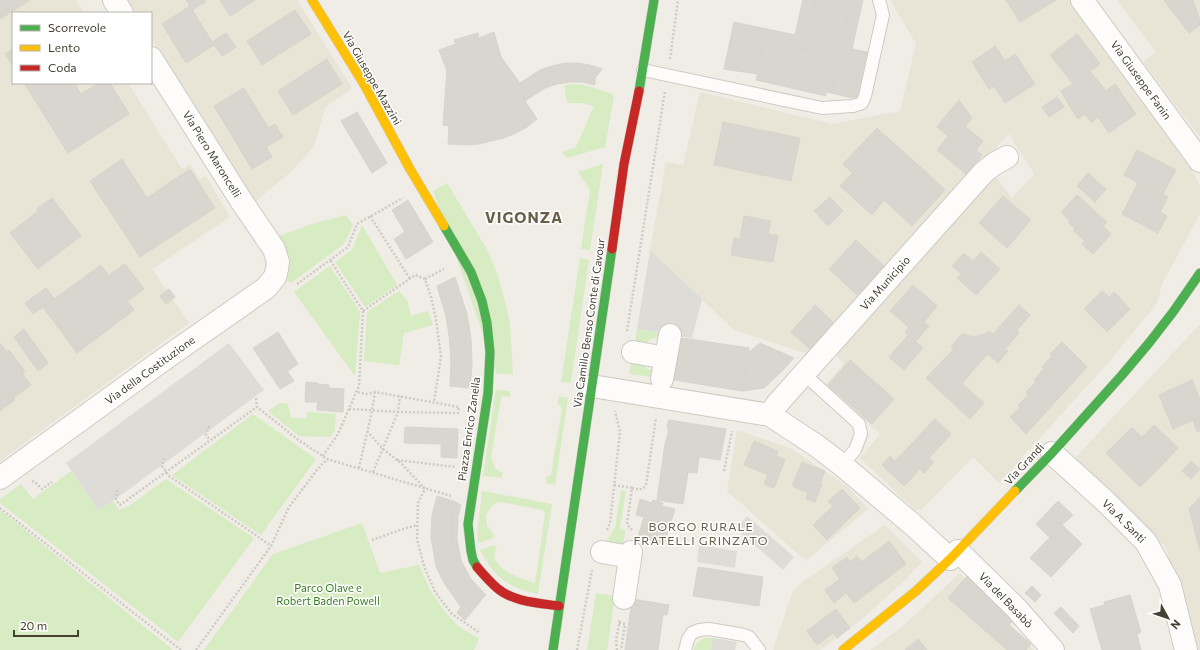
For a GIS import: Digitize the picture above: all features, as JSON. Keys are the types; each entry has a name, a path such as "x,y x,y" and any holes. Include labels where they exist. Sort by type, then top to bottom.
{"main road":[{"name":"Via Giuseppe Mazzini","path":"312,0 365,86 410,169"},
{"name":"Via Camillo Benso Conte di Cavour","path":"553,650 624,164 643,70 654,0"},
{"name":"Piazza Enrico Zanella","path":"410,169 471,272 482,301 487,323 490,352 488,393 468,524 470,548 474,561 482,573 498,588 508,594 536,603 559,606"},
{"name":"Via Grandi","path":"843,650 916,591 954,555 1052,453 1145,349 1200,273"}],"street":[{"path":"114,0 121,12"},
{"name":"Via Giuseppe Fanin","path":"1082,0 1200,161"},
{"name":"Via Piero Maroncelli","path":"152,60 242,202 274,249"},
{"name":"Via Municipio","path":"770,415 777,404 983,173 994,164 1007,157"},
{"name":"Via della Costituzione","path":"0,478 163,360 266,288 275,277 277,269 278,262 274,249"},
{"path":"630,344 664,368 670,335"},
{"path":"592,386 770,415 817,446 842,465 907,520 954,555"},
{"name":"Via A. Santi","path":"1052,453 1106,502 1146,542 1170,585 1186,650"},
{"path":"600,551 631,555 624,598"},
{"name":"Via del Basabò","path":"954,555 1016,608 1053,650"}],"lane":[{"path":"643,70 668,74 822,108 853,106 862,103 865,96 883,15 879,0"},
{"path":"804,374 859,424 861,434 855,450 842,465"},
{"path":"685,650 688,639 692,633 709,629 749,637 760,650"}],"path":[{"path":"630,344 678,0"},
{"path":"291,287 348,247 357,224 406,197"},
{"path":"370,216 410,279"},
{"path":"323,456 338,434 359,386 363,311 330,260"},
{"path":"425,280 448,267"},
{"path":"363,311 415,275 425,280 433,304 441,357 434,402"},
{"path":"578,650 600,551 610,523 620,432 614,412 618,390"},
{"path":"349,409 398,412 458,412 459,407 375,392 366,394 356,392"},
{"path":"359,468 375,392"},
{"path":"373,472 398,412 400,396"},
{"path":"256,398 257,407 297,439 327,459 453,496"},
{"path":"117,490 116,500 120,505 257,407"},
{"path":"614,484 642,489 646,485 656,415"},
{"path":"209,426 206,435 210,440"},
{"path":"724,471 733,427"},
{"path":"367,431 383,449 402,464 425,489"},
{"path":"164,458 162,466 169,476 271,546"},
{"path":"196,650 271,546 289,507 327,459"},
{"path":"396,460 460,467"},
{"path":"631,555 633,533 627,524 632,488"},
{"path":"425,489 418,503 417,539 424,566 435,592 452,614 480,633"},
{"path":"0,508 181,650"},
{"path":"372,540 418,525"},
{"path":"617,650 616,640 624,598"},
{"path":"619,623 625,624 624,641 621,650"}],"shaded area":[{"path":"0,0 76,0 83,12 12,12 12,84 129,84 182,169 190,164 199,179 206,176 230,217 152,269 189,323 0,461"},
{"path":"127,0 297,0 352,88 325,108 314,146 294,169 255,202 152,40 152,12 134,12"},
{"path":"890,0 1069,0 1190,165 1200,186 1200,214 1162,284 1157,303 1110,361 999,483 973,457 921,510 914,509 860,458 880,434 825,385 844,364 834,353 993,173 1012,198 1034,174 1009,134 885,270 811,355 734,330 650,250 666,162 683,165 700,92 832,124 900,111 916,44"},
{"path":"1117,0 1200,0 1200,137 1143,62 1156,52"},
{"path":"650,250 702,299 692,338 637,329"},
{"path":"1200,324 1200,650 1197,650 1166,548 1075,458"},
{"path":"229,343 264,390 113,501 98,510 66,463"},
{"path":"737,430 790,448 849,488 868,509 806,561 727,491"},
{"path":"747,516 794,557 783,570 736,529"},
{"path":"885,525 922,562 903,582 861,620 820,650 774,650 773,649 793,591 801,583"},
{"path":"699,545 737,551 735,568 697,562"},
{"path":"960,573 1034,650 870,650 903,626"},
{"path":"713,638 737,642 735,650 711,650"}],"green space":[{"path":"570,84 587,86 614,95 605,147 567,158 562,152 576,147 594,106 581,103 567,103 564,86"},
{"path":"603,164 590,250 581,249 590,190 578,172"},
{"path":"447,183 488,251 498,276 510,324 513,374 497,374 433,191"},
{"path":"346,215 353,225 344,244 291,283 286,280 289,263 287,252 279,236 312,224"},
{"path":"362,225 397,285 365,307 335,262 352,250"},
{"path":"580,258 589,260 571,383 561,382"},
{"path":"330,266 360,312 355,376 294,292"},
{"path":"399,291 407,300 411,316 428,311 433,325 404,333 399,365 364,361 367,312"},
{"path":"637,329 665,334 664,340 653,338 638,348 634,347"},
{"path":"632,357 637,357 647,369 659,371 658,378 629,374"},
{"path":"496,390 510,391 510,397 503,396 501,399 491,456 495,468 502,473 502,478 483,476"},
{"path":"559,396 568,398 555,485 546,483 546,477 551,475 562,408 557,403"},
{"path":"280,403 288,404 291,418 307,418 307,412 336,414 335,430 330,437 299,436 268,411"},
{"path":"253,414 316,459 261,535 172,475"},
{"path":"71,471 98,510 113,501 119,510 129,506 166,479 254,538 178,642 0,503 0,499 21,484 33,499"},
{"path":"621,490 626,491 620,528 625,530 622,553 603,546 615,528"},
{"path":"482,491 552,504 538,594 518,588 503,580 491,568 480,550 495,545 497,547 495,554 496,560 500,566 514,575 535,583 545,513 542,510 502,502 496,503 491,507 486,515 487,526 494,534 492,539 478,543 477,536"},
{"path":"0,510 172,649 172,650 0,650"},
{"name":"Parco Olave e Robert Baden Powell","path":"362,523 380,573 419,565 431,592 445,612 458,626 479,639 474,650 204,650 273,554"},
{"path":"596,593 615,596 607,650 587,650"},
{"path":"706,638 713,638 711,650 694,650 695,645 698,642"}],"building":[{"path":"0,0 30,0 0,19"},
{"path":"186,0 205,0 206,2 192,10"},
{"path":"220,0 255,0 230,16"},
{"path":"803,0 816,0 805,50 764,41 757,74 724,69 734,22 795,35"},
{"path":"816,0 851,0 831,93 826,92 826,96 756,80 764,41 805,50"},
{"path":"851,0 863,0 852,49 867,52 857,99 831,93"},
{"path":"1006,0 1056,0 1020,22"},
{"path":"1164,0 1193,0 1200,25 1189,33"},
{"path":"190,6 214,45 186,63 162,24"},
{"path":"295,10 311,34 262,65 247,41"},
{"path":"494,32 501,57 520,83 525,101 537,119 527,127 504,138 479,144 448,144 449,126 443,125 447,71 439,50 456,44 454,40 478,33 479,38"},
{"path":"226,33 236,47 222,56 212,42"},
{"path":"1077,34 1100,64 1073,84 1050,55"},
{"path":"995,46 1005,61 1015,54 1035,84 1005,103 994,86 989,89 972,62"},
{"path":"12,50 12,64 5,54"},
{"path":"327,59 342,84 293,115 278,91"},
{"path":"565,63 590,65 602,69 595,78 595,85 583,82 557,84 545,88 525,101 520,83 540,70"},
{"path":"1090,71 1106,91 1088,103 1073,84"},
{"path":"25,84 75,84 81,94 97,84 111,84 129,114 68,153"},
{"path":"1073,84 1083,97 1069,105 1061,91"},
{"path":"1115,84 1136,114 1109,133 1088,103"},
{"path":"244,88 268,127 238,146 214,106"},
{"path":"1057,97 1064,107 1049,117 1042,107"},
{"path":"1083,97 1098,117 1092,123 1085,114 1078,119 1069,105"},
{"path":"959,100 972,118 965,127 948,113"},
{"path":"357,112 387,163 372,173 341,121"},
{"path":"948,113 983,141 976,150 982,155 966,174 937,150 948,136 937,127"},
{"path":"723,122 800,138 791,181 714,165"},
{"path":"275,124 283,137 266,147 272,157 252,169 238,146"},
{"path":"877,128 882,133 848,169 843,164"},
{"path":"882,133 897,146 886,158 916,185 927,173 945,190 912,226 870,187 861,196 850,186 858,178 848,169"},
{"path":"897,146 927,173 916,185 886,158"},
{"path":"1137,150 1176,170 1163,194 1168,197 1160,212 1167,216 1158,233 1122,214 1138,183 1124,175"},
{"path":"122,159 147,198 190,169 215,208 140,257 90,181"},
{"path":"852,173 858,178 850,186 861,196 870,187 884,200 872,215 840,186"},
{"path":"1088,173 1106,189 1095,202 1077,186"},
{"path":"1077,195 1107,222 1087,243 1073,230 1075,228 1069,223 1070,221 1061,212"},
{"path":"1003,196 1031,220 1007,248 979,223"},
{"path":"830,197 843,211 828,226 814,211"},
{"path":"52,198 81,236 38,269 10,233"},
{"path":"408,200 433,242 406,259 394,239 405,232 392,210"},
{"path":"744,216 771,221 768,234 778,236 773,262 731,255 734,238 740,239"},
{"path":"1103,226 1111,234 1093,254 1082,244 1085,241 1087,243"},
{"path":"856,240 884,266 857,295 829,269"},
{"path":"981,252 1000,269 976,295 957,278 961,274 952,266 964,253 973,261"},
{"path":"125,264 144,289 127,301 109,275"},
{"path":"101,265 134,310 77,353 43,307"},
{"path":"455,277 467,314 471,339 472,365 470,388 450,386 451,361 449,335 446,316 437,286"},
{"path":"913,285 937,306 924,322 929,326 916,341 905,332 909,327 890,311"},
{"path":"46,288 54,299 33,314 25,303"},
{"path":"169,289 175,297 166,304 160,296"},
{"path":"1102,291 1109,297 1114,292 1130,309 1107,332 1084,309"},
{"path":"815,305 833,322 810,349 791,332"},
{"path":"1019,305 1030,315 1017,330 1019,333 1005,349 1008,351 998,363 988,354 975,368 951,346 962,334 974,337 990,332 993,334"},
{"path":"24,329 48,363 38,371 14,337"},
{"path":"278,332 298,364 274,380 253,348"},
{"path":"908,335 923,348 904,370 889,357"},
{"path":"682,338 749,348 742,391 674,380"},
{"path":"1062,342 1087,367 1026,434 1010,417 1020,407 1018,405 1028,395 1026,392 1036,382 1034,380 1044,369 1042,367 1052,356 1050,354"},
{"path":"0,343 7,352 9,350 25,371 22,374 31,385 13,398 7,389 0,394"},
{"path":"760,343 794,358 764,388 742,391 748,353"},
{"path":"954,349 975,368 962,384 984,403 970,419 926,378"},
{"path":"850,360 894,399 872,424 828,385"},
{"path":"287,371 294,381 280,389 274,380"},
{"path":"1192,380 1200,399 1200,417 1173,429 1159,395"},
{"path":"306,382 318,383 317,402 305,402"},
{"path":"318,384 329,385 329,388 344,389 343,412 317,410"},
{"path":"7,389 15,400 0,411 0,394"},
{"path":"1200,417 1200,430 1197,432 1193,420"},
{"path":"935,419 951,434 929,458 934,462 924,473 920,469 904,486 882,465 890,456 895,461"},
{"path":"669,420 726,429 720,460 664,451 668,434 667,426"},
{"path":"1154,425 1178,448 1166,461 1142,437"},
{"path":"405,427 458,429 457,458 441,457 441,444 404,443"},
{"path":"1132,427 1166,461 1140,487 1106,453"},
{"path":"754,441 778,451 776,456 785,460 774,488 764,484 768,475 744,465"},
{"path":"664,451 699,457 697,473 688,472 683,504 657,500"},
{"path":"1191,461 1200,469 1191,479 1182,471"},
{"path":"802,462 825,471 815,502 806,499 808,493 792,486"},
{"path":"842,489 860,508 827,540 813,525 833,506 828,502"},
{"path":"437,496 456,502 453,514 451,539 455,564 469,586 482,599 465,620 457,613 461,607 446,586 436,566 431,537 432,515"},
{"path":"1200,497 1200,551 1189,509"},
{"path":"640,499 652,503 653,500 663,503 662,506 675,509 664,544 638,537 644,517 636,515"},
{"path":"1058,501 1073,515 1062,525 1059,522 1047,535 1036,524"},
{"path":"456,502 461,505 458,516 457,539 461,561 471,579 486,595 482,599 469,586 455,564 451,539 453,514"},
{"path":"1059,522 1082,544 1051,577 1030,558 1050,537 1047,535"},
{"path":"889,541 906,564 854,603 837,581"},
{"path":"857,556 862,562 840,579 832,568 847,557 850,562"},
{"path":"698,567 763,577 759,606 693,596"},
{"path":"969,574 1017,616 1009,625 1031,644 1026,650 1007,650 948,598"},
{"path":"837,581 846,593 834,603 825,590"},
{"path":"1032,586 1041,595 1035,602 1025,593"},
{"path":"1130,595 1141,632 1137,634 1141,650 1102,650 1090,609 1105,605 1104,602"},
{"path":"632,599 669,605 667,615 663,614 658,650 625,650"},
{"path":"1061,607 1079,626 1073,633 1054,613"},
{"path":"836,609 850,628 837,638 833,633 817,645 807,631"},
{"path":"918,639 927,650 905,650"}],"traffic: fast":[{"path":"639,91 654,0"},
{"path":"444,226 471,272 482,301 487,323 490,352 488,393 468,524 471,551 473,560 477,567"},
{"path":"553,650 612,249"},
{"path":"1015,491 1052,453 1122,375 1173,312 1200,273"}],"traffic: slow":[{"path":"312,0 365,86 410,169 444,226"},
{"path":"843,650 916,591 950,559 1015,491"}],"traffic: jam":[{"path":"612,249 624,164 639,91"},
{"path":"477,567 489,581 503,593 526,601 559,606"}],"district":[{"name":"VIGONZA","path":"524,218"},
{"name":"BORGO RURALE FRATELLI GRINZATO","path":"701,534"}]}
